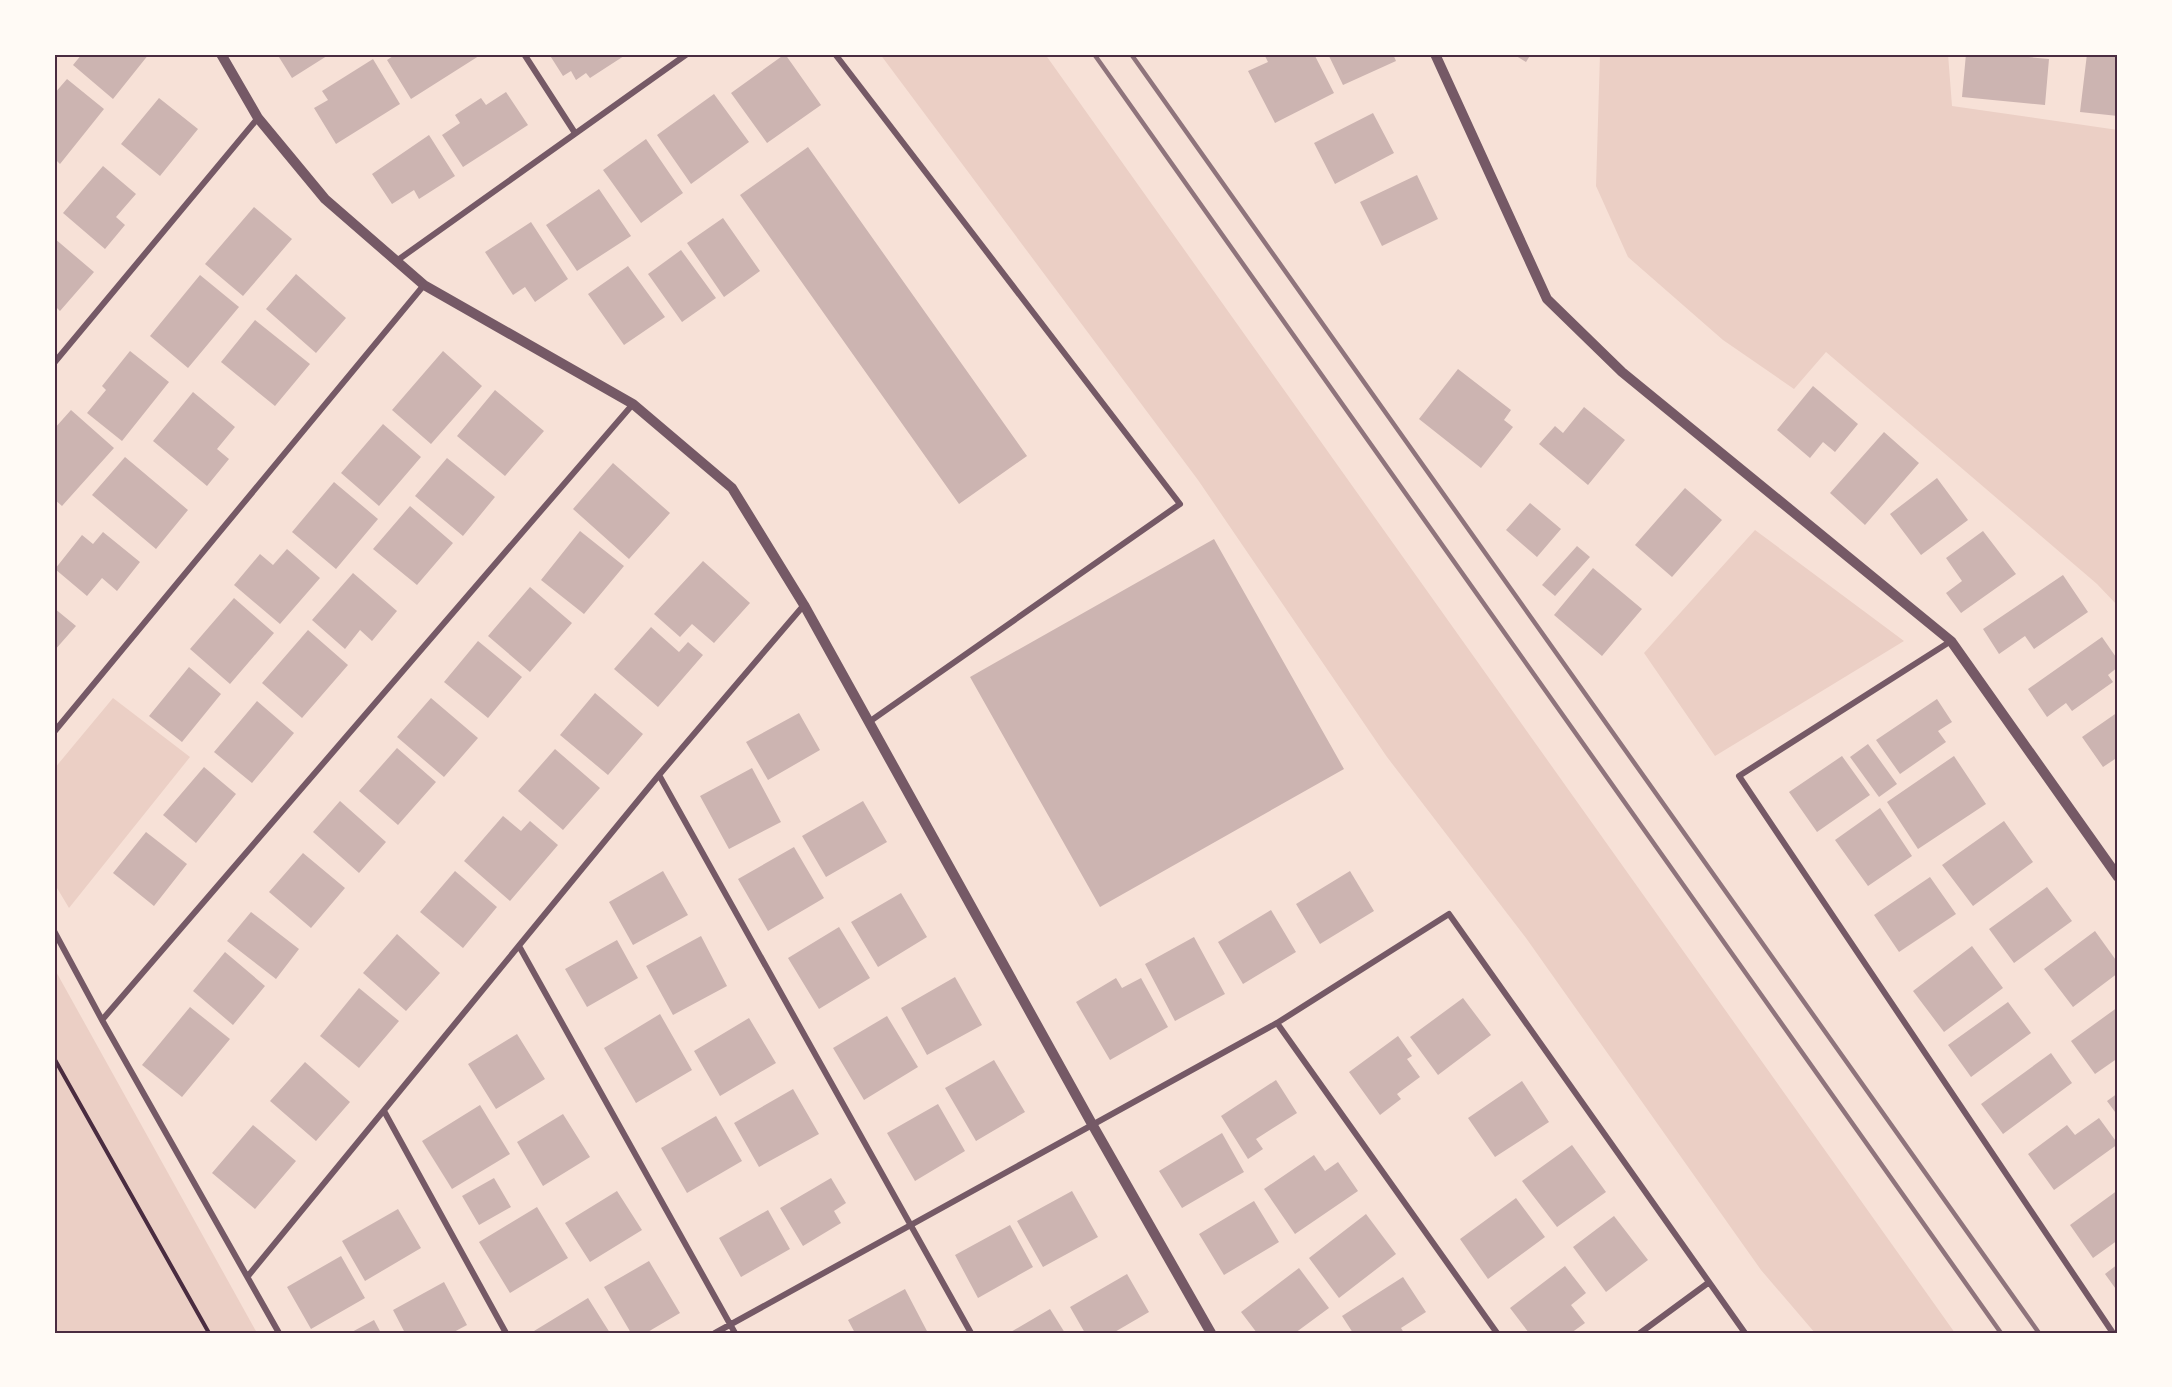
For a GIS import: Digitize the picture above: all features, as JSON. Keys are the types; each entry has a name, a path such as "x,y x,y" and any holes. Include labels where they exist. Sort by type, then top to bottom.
{"street":[{"path":"221,54 258,118 325,200 395,262 424,285 633,404 732,488 804,604 1092,1124 1211,1333"},
{"path":"524,54 575,133"},
{"path":"395,262 687,54"},
{"path":"835,54 1180,504 869,722"},
{"path":"1435,54 1547,299 1622,372 1951,640 2118,877"},
{"path":"54,363 258,118"},
{"path":"54,732 424,285"},
{"path":"102,1020 633,404"},
{"path":"248,1276 659,775 804,604"},
{"path":"1951,640 1738,776 2113,1333"},
{"path":"659,775 970,1333"},
{"path":"715,1333 1277,1023 1449,914 1745,1333"},
{"path":"54,931 279,1333"},
{"path":"519,946 735,1333"},
{"path":"1277,1023 1497,1333"},
{"path":"384,1112 506,1333"},
{"path":"1640,1333 1708,1283"}],"path":[{"path":"54,1058 209,1333"}],"shaded area":[{"path":"880,54 1045,54 1955,1333 1815,1333 1761,1270 1526,938 1387,757 1198,480"},
{"path":"1600,54 1948,54 1952,106 2118,130 2118,606 2097,584 1826,352 1794,389 1723,340 1628,257 1596,186"},
{"path":"1755,530 1904,641 1715,756 1644,653"},
{"path":"113,698 190,757 69,908 54,883 54,769"},
{"path":"54,968 257,1333 54,1333"}],"building":[{"path":"82,54 149,54 113,99 73,65"},
{"path":"277,54 330,54 292,78"},
{"path":"396,54 482,54 411,99 387,60"},
{"path":"549,54 627,54 590,78 586,73 576,80 571,71 563,76"},
{"path":"785,54 821,105 767,143 731,93"},
{"path":"1264,54 1314,54 1334,93 1275,123 1248,71 1268,62"},
{"path":"1328,54 1393,54 1396,61 1343,85"},
{"path":"1513,54 1531,54 1526,62"},
{"path":"1966,54 1996,54 2049,59 2045,105 1962,97"},
{"path":"2087,54 2118,54 2118,116 2080,112"},
{"path":"373,59 400,104 336,144 314,108 328,100 322,91"},
{"path":"67,79 104,109 60,164 54,158 54,94"},
{"path":"506,92 528,125 463,167 442,135 460,123 455,115 481,98 486,105"},
{"path":"714,94 749,142 691,184 657,135"},
{"path":"159,98 198,129 160,176 121,144"},
{"path":"1373,113 1394,153 1335,184 1314,143"},
{"path":"429,135 455,176 419,199 414,190 392,204 372,174"},
{"path":"646,139 683,193 641,223 603,170"},
{"path":"808,147 1027,456 959,504 740,195"},
{"path":"103,166 136,194 116,217 125,225 105,249 63,213"},
{"path":"1417,175 1438,219 1382,246 1360,202"},
{"path":"599,189 631,236 577,271 546,225"},
{"path":"254,207 292,239 243,296 205,264"},
{"path":"723,218 760,271 724,297 687,243"},
{"path":"531,222 568,279 535,302 525,287 513,295 485,252"},
{"path":"54,238 94,272 60,311 54,305"},
{"path":"681,250 716,298 682,322 648,274"},
{"path":"628,266 665,317 624,345 588,294"},
{"path":"296,274 346,318 316,353 266,309"},
{"path":"200,275 239,307 188,368 150,336"},
{"path":"255,320 310,364 275,406 221,362"},
{"path":"130,351 169,382 122,441 87,413 106,390 102,386"},
{"path":"443,351 482,386 431,444 392,410"},
{"path":"1458,369 1511,410 1504,420 1513,427 1481,468 1419,419"},
{"path":"1813,386 1858,424 1835,452 1823,442 1810,458 1777,430"},
{"path":"495,390 544,431 505,476 457,436"},
{"path":"193,392 235,427 217,449 229,459 207,486 153,441"},
{"path":"1584,407 1625,440 1588,485 1539,444 1555,426 1563,433"},
{"path":"71,410 114,448 62,506 54,499 54,429"},
{"path":"383,424 421,457 379,506 341,473"},
{"path":"1884,432 1919,463 1865,525 1830,493"},
{"path":"125,457 188,510 156,549 92,495"},
{"path":"447,458 495,497 463,536 415,496"},
{"path":"613,463 670,513 629,559 573,509"},
{"path":"1937,478 1968,520 1921,555 1890,514"},
{"path":"334,482 378,519 336,569 292,532"},
{"path":"1685,488 1722,520 1672,577 1635,545"},
{"path":"1530,503 1561,529 1537,557 1506,530"},
{"path":"410,506 453,543 417,585 373,549"},
{"path":"580,531 624,566 584,614 541,580"},
{"path":"1983,531 2016,574 1961,613 1946,593 1962,581 1946,558"},
{"path":"103,532 140,562 117,591 102,578 87,596 55,569 82,535 93,544"},
{"path":"1214,539 1344,769 1100,907 970,677"},
{"path":"1577,546 1590,557 1555,596 1542,585"},
{"path":"287,549 320,578 280,624 234,585 260,554 273,565"},
{"path":"703,561 750,603 714,643 692,624 680,637 654,614"},
{"path":"1593,568 1642,609 1602,656 1554,615"},
{"path":"353,573 397,611 372,641 360,630 345,649 312,620"},
{"path":"2063,575 2088,612 2034,649 2025,636 1999,654 1983,629"},
{"path":"530,587 572,623 530,672 488,636"},
{"path":"234,598 274,633 230,684 190,649"},
{"path":"54,608 76,626 54,651"},
{"path":"651,627 679,652 688,642 703,655 658,707 614,669"},
{"path":"308,630 348,665 302,718 262,683"},
{"path":"2102,637 2118,660 2118,667 2108,675 2113,682 2072,711 2066,703 2047,717 2028,689"},
{"path":"478,641 522,677 488,718 444,682"},
{"path":"189,667 221,694 182,742 149,716"},
{"path":"595,693 643,734 608,775 560,735"},
{"path":"431,698 478,738 444,777 397,737"},
{"path":"1937,699 1952,722 1938,731 1946,742 1900,774 1876,740"},
{"path":"257,701 294,733 252,783 214,752"},
{"path":"2118,712 2118,757 2103,767 2082,737"},
{"path":"799,713 820,750 768,780 746,742"},
{"path":"1868,744 1897,784 1879,797 1850,757"},
{"path":"397,748 436,782 398,825 359,791"},
{"path":"555,749 600,788 563,830 518,791"},
{"path":"1842,756 1870,795 1817,832 1789,792"},
{"path":"1954,756 1986,804 1918,849 1887,802"},
{"path":"204,767 236,794 196,843 163,815"},
{"path":"752,768 781,822 729,849 700,796"},
{"path":"340,801 386,842 359,873 313,832"},
{"path":"863,801 887,842 826,877 802,836"},
{"path":"1880,808 1912,856 1868,886 1835,840"},
{"path":"503,816 521,831 530,821 558,845 510,901 464,861"},
{"path":"2004,821 2033,862 1973,906 1942,865"},
{"path":"146,832 187,864 154,906 113,873"},
{"path":"794,847 824,898 768,931 738,879"},
{"path":"303,853 345,888 311,928 269,892"},
{"path":"455,871 497,907 463,948 420,912"},
{"path":"663,871 688,915 633,945 609,902"},
{"path":"1350,871 1374,911 1320,944 1296,904"},
{"path":"1930,877 1956,914 1899,952 1874,915"},
{"path":"2047,887 2072,921 2014,963 1989,929"},
{"path":"901,893 927,937 878,967 851,922"},
{"path":"1271,910 1296,952 1243,984 1218,942"},
{"path":"251,912 299,949 276,979 227,941"},
{"path":"839,927 870,978 819,1009 788,958"},
{"path":"2095,931 2118,963 2118,973 2073,1007 2044,969"},
{"path":"397,934 440,973 406,1011 363,973"},
{"path":"701,936 727,986 673,1015 646,966"},
{"path":"1194,937 1225,994 1175,1021 1145,964"},
{"path":"617,940 638,978 587,1007 565,969"},
{"path":"1972,946 2003,988 1944,1032 1913,991"},
{"path":"225,952 265,986 233,1025 193,991"},
{"path":"955,977 982,1025 927,1055 901,1008"},
{"path":"1116,978 1122,988 1141,978 1168,1027 1110,1060 1076,1002"},
{"path":"359,988 399,1021 359,1068 320,1036"},
{"path":"1463,998 1491,1035 1438,1075 1410,1037"},
{"path":"2008,1002 2031,1033 1971,1077 1948,1045"},
{"path":"190,1007 230,1039 182,1097 142,1065"},
{"path":"2118,1007 2118,1058 2095,1074 2071,1041"},
{"path":"660,1014 692,1070 636,1103 604,1048"},
{"path":"887,1016 918,1067 864,1100 833,1048"},
{"path":"749,1018 776,1063 720,1096 694,1051"},
{"path":"517,1034 545,1079 496,1109 468,1064"},
{"path":"1398,1036 1412,1056 1407,1059 1420,1077 1397,1094 1401,1099 1380,1115 1349,1072"},
{"path":"2051,1053 2072,1083 2003,1134 1981,1104"},
{"path":"994,1060 1025,1112 976,1141 945,1088"},
{"path":"305,1062 350,1102 316,1141 270,1101"},
{"path":"1276,1080 1297,1113 1256,1139 1263,1149 1248,1159 1221,1116"},
{"path":"1522,1081 1549,1122 1495,1157 1468,1118"},
{"path":"793,1089 819,1134 759,1167 734,1123"},
{"path":"2118,1093 2118,1116 2107,1101"},
{"path":"938,1104 965,1151 915,1181 887,1133"},
{"path":"480,1105 510,1154 452,1189 422,1141"},
{"path":"563,1114 590,1157 543,1186 517,1142"},
{"path":"716,1116 742,1161 687,1193 661,1148"},
{"path":"2099,1118 2118,1144 2054,1190 2028,1154 2067,1125 2075,1135"},
{"path":"253,1125 296,1161 255,1209 212,1173"},
{"path":"1222,1133 1244,1172 1182,1208 1159,1171"},
{"path":"1572,1145 1606,1192 1557,1227 1522,1181"},
{"path":"1314,1155 1325,1171 1338,1162 1358,1191 1295,1234 1264,1189"},
{"path":"494,1178 511,1207 479,1225 462,1196"},
{"path":"831,1178 846,1203 834,1211 841,1223 803,1246 780,1208"},
{"path":"2118,1190 2118,1240 2093,1258 2070,1225"},
{"path":"617,1191 642,1230 590,1262 565,1223"},
{"path":"1072,1191 1098,1237 1043,1267 1017,1221"},
{"path":"1516,1198 1545,1237 1488,1279 1460,1239"},
{"path":"1254,1201 1279,1242 1224,1275 1199,1234"},
{"path":"537,1207 568,1258 510,1293 479,1242"},
{"path":"398,1209 421,1248 365,1281 342,1241"},
{"path":"768,1210 790,1249 741,1277 719,1238"},
{"path":"1366,1214 1396,1254 1339,1298 1309,1258"},
{"path":"1614,1216 1648,1260 1606,1292 1573,1247"},
{"path":"1010,1225 1033,1267 978,1298 955,1255"},
{"path":"341,1256 365,1298 311,1329 287,1287"},
{"path":"649,1261 680,1313 646,1333 631,1333 604,1287"},
{"path":"2118,1264 2118,1292 2105,1274"},
{"path":"1565,1266 1586,1293 1571,1305 1585,1323 1571,1333 1529,1333 1510,1308"},
{"path":"1299,1268 1329,1308 1295,1333 1257,1333 1241,1312"},
{"path":"1127,1274 1149,1312 1113,1333 1085,1333 1070,1307"},
{"path":"1403,1277 1426,1312 1401,1328 1404,1333 1353,1333 1342,1316"},
{"path":"444,1282 467,1325 452,1333 405,1333 393,1310"},
{"path":"905,1289 928,1333 855,1333 848,1320"},
{"path":"588,1298 610,1333 535,1333 534,1331"},
{"path":"1050,1309 1065,1333 1009,1333"},
{"path":"374,1320 381,1333 350,1333"}],"railway":[{"path":"1094,54 2001,1333"},
{"path":"1131,54 2039,1333"}]}
